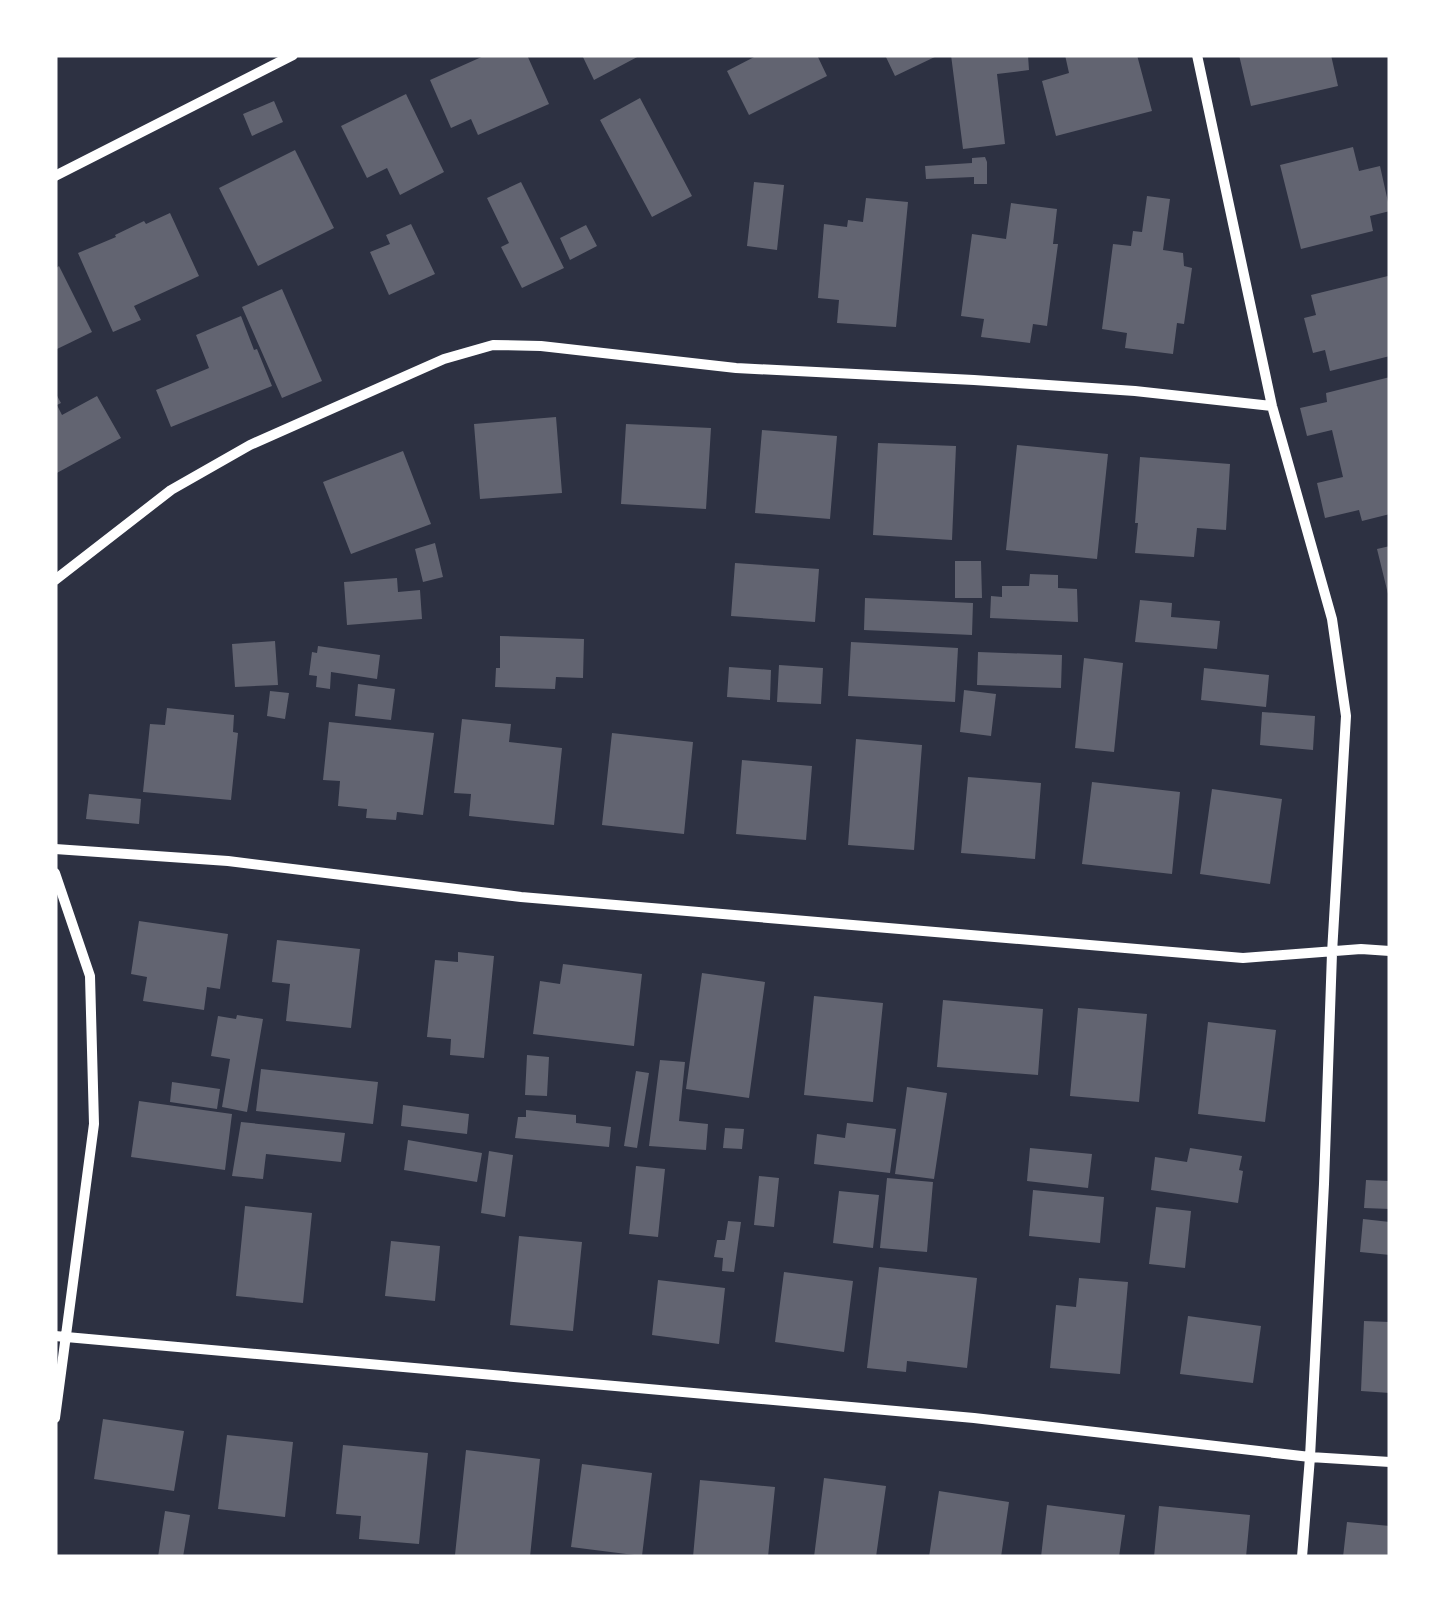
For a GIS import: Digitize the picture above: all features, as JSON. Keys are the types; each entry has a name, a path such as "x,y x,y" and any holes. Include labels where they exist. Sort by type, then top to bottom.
{"street":[{"path":"55,176 293,55"},
{"path":"1197,55 1272,406 1332,619 1346,716 1302,1557"},
{"path":"55,580 170,490 250,445 444,359 493,345 541,346 736,368 1135,391 1272,406"},
{"path":"55,849 228,860 521,897 1243,958 1390,951"},
{"path":"55,873 90,976 94,1124 60,1336 55,1418"},
{"path":"60,1336 974,1418 1390,1462"}],"building":[{"path":"486,55 527,55 549,104 478,135 471,119 451,128 430,80"},
{"path":"582,55 641,55 594,80"},
{"path":"758,55 817,55 827,76 749,115 727,71"},
{"path":"885,55 939,55 895,76"},
{"path":"951,55 1028,55 1029,70 997,74 1005,144 963,149"},
{"path":"1065,55 1137,55 1152,111 1056,136 1042,81 1069,73"},
{"path":"1239,55 1331,55 1338,86 1251,106"},
{"path":"406,94 444,172 400,195 387,168 367,178 341,126"},
{"path":"640,98 692,196 652,217 600,120"},
{"path":"274,101 283,122 252,136 243,114"},
{"path":"1353,147 1359,171 1380,166 1390,211 1370,216 1373,231 1301,249 1280,165"},
{"path":"295,150 334,228 258,266 219,188"},
{"path":"985,157 987,184 974,184 974,177 926,179 925,166 972,163 972,158"},
{"path":"521,182 564,268 522,288 501,247 509,243 487,198"},
{"path":"754,182 784,185 777,250 747,246"},
{"path":"1147,196 1170,199 1163,250 1183,253 1184,266 1192,268 1184,324 1177,323 1173,354 1125,348 1127,333 1102,329 1113,244 1131,246 1133,231 1142,232"},
{"path":"866,198 908,202 896,327 837,323 839,300 818,298 824,224 847,227 848,220 863,222"},
{"path":"1011,203 1057,209 1053,244 1058,244 1047,326 1033,324 1030,343 981,337 984,319 961,316 972,234 1006,239"},
{"path":"170,213 199,276 134,306 141,320 113,332 78,253 144,221 146,224"},
{"path":"411,224 435,274 389,295 370,252 390,244 386,235"},
{"path":"586,225 597,246 570,260 560,238"},
{"path":"59,266 92,332 55,350 55,269"},
{"path":"1388,276 1390,356 1330,371 1325,350 1313,353 1304,318 1316,315 1311,295"},
{"path":"282,289 322,381 282,398 242,307"},
{"path":"241,316 272,386 171,427 156,390 209,368 196,335"},
{"path":"1390,377 1390,514 1362,521 1359,510 1325,518 1317,483 1343,477 1332,430 1307,436 1300,408 1327,402 1326,393"},
{"path":"55,392 62,415 97,396 121,438 55,474"},
{"path":"556,417 562,493 480,499 474,424"},
{"path":"626,424 711,428 706,509 621,504"},
{"path":"762,430 837,436 830,519 755,513"},
{"path":"878,443 956,446 952,540 873,535"},
{"path":"1017,445 1108,454 1097,559 1006,550"},
{"path":"403,451 431,524 351,554 323,482"},
{"path":"1140,457 1230,464 1226,530 1197,528 1194,557 1135,553"},
{"path":"435,543 443,577 423,582 415,549"},
{"path":"1390,546 1390,598 1389,598 1377,549"},
{"path":"955,561 981,561 982,598 955,598"},
{"path":"735,563 819,569 815,622 731,616"},
{"path":"1030,574 1058,575 1058,588 1077,589 1078,622 990,618 991,596 1002,597 1002,586 1029,586"},
{"path":"397,578 398,592 420,590 422,619 347,625 344,582"},
{"path":"865,598 973,603 972,635 864,630"},
{"path":"1140,600 1172,603 1171,617 1220,621 1217,649 1135,642"},
{"path":"500,636 584,639 583,678 556,677 555,689 495,687 496,668 500,668"},
{"path":"275,641 278,685 235,687 232,644"},
{"path":"851,642 958,648 955,702 848,696"},
{"path":"318,646 380,655 377,679 331,672 330,689 316,687 317,676 309,675 312,652 317,653"},
{"path":"978,652 1062,655 1061,688 977,685"},
{"path":"1084,658 1123,663 1114,752 1075,748"},
{"path":"779,665 823,668 821,704 777,702"},
{"path":"729,667 771,670 770,700 727,697"},
{"path":"1204,668 1269,675 1266,707 1201,700"},
{"path":"358,684 395,689 391,720 355,716"},
{"path":"964,690 996,694 991,736 960,732"},
{"path":"270,691 289,693 285,719 267,716"},
{"path":"167,708 234,715 233,732 238,733 231,800 143,792 150,724 165,725"},
{"path":"1262,712 1315,716 1313,750 1260,745"},
{"path":"462,719 511,724 509,742 562,748 554,825 469,816 471,794 454,793"},
{"path":"329,722 434,733 423,815 397,812 396,820 366,818 367,809 338,806 340,781 323,780"},
{"path":"612,733 693,742 684,834 602,825"},
{"path":"856,739 922,745 914,850 848,845"},
{"path":"742,760 812,766 806,840 736,834"},
{"path":"968,777 1041,783 1035,859 961,853"},
{"path":"1092,782 1180,792 1172,874 1082,864"},
{"path":"1212,789 1282,799 1270,884 1200,874"},
{"path":"89,794 141,799 139,824 86,819"},
{"path":"139,921 228,934 220,989 207,987 204,1010 143,1001 147,977 131,974"},
{"path":"277,940 360,949 351,1028 286,1021 290,984 272,982"},
{"path":"458,952 494,956 484,1058 450,1055 451,1039 427,1037 435,960 458,962"},
{"path":"563,964 642,974 634,1046 533,1034 540,981 560,984"},
{"path":"702,973 765,982 749,1098 686,1089"},
{"path":"814,996 883,1003 873,1102 804,1095"},
{"path":"943,1000 1043,1009 1038,1075 937,1067"},
{"path":"1078,1008 1147,1014 1139,1102 1070,1096"},
{"path":"237,1015 263,1019 247,1112 222,1107 230,1059 211,1056 218,1016 236,1019"},
{"path":"1208,1022 1276,1030 1265,1122 1198,1114"},
{"path":"527,1055 549,1057 547,1096 525,1095"},
{"path":"660,1060 685,1062 679,1121 708,1124 706,1150 649,1146"},
{"path":"261,1069 378,1082 373,1124 256,1111"},
{"path":"636,1071 649,1073 637,1148 624,1146"},
{"path":"172,1082 220,1089 217,1109 170,1102"},
{"path":"907,1087 947,1093 934,1179 895,1174"},
{"path":"139,1101 232,1114 225,1170 131,1157"},
{"path":"403,1105 469,1114 467,1134 401,1126"},
{"path":"526,1110 576,1115 576,1123 611,1127 609,1147 515,1138 518,1117 526,1117"},
{"path":"241,1122 345,1133 341,1162 266,1154 263,1179 232,1176"},
{"path":"847,1123 896,1129 890,1173 814,1164 817,1134 845,1138"},
{"path":"725,1128 744,1129 742,1149 723,1148"},
{"path":"408,1140 482,1153 477,1182 404,1170"},
{"path":"1030,1148 1092,1154 1088,1188 1027,1181"},
{"path":"1190,1148 1242,1156 1238,1203 1151,1190 1155,1157 1187,1162"},
{"path":"489,1151 513,1155 505,1217 481,1213"},
{"path":"636,1166 665,1169 658,1237 629,1234"},
{"path":"759,1176 779,1178 774,1227 754,1225"},
{"path":"887,1178 933,1182 927,1252 880,1248"},
{"path":"1366,1180 1390,1181 1390,1209 1364,1208"},
{"path":"1033,1190 1104,1197 1100,1243 1029,1236"},
{"path":"839,1191 879,1195 873,1248 833,1243"},
{"path":"245,1206 312,1213 303,1303 236,1296"},
{"path":"1156,1207 1191,1211 1185,1268 1149,1264"},
{"path":"1363,1219 1390,1222 1390,1255 1360,1252"},
{"path":"728,1221 741,1222 734,1272 722,1271 723,1258 714,1257 717,1240 725,1240"},
{"path":"519,1236 582,1242 573,1331 510,1325"},
{"path":"391,1241 440,1246 435,1301 385,1296"},
{"path":"879,1267 977,1278 967,1368 907,1361 906,1372 867,1368"},
{"path":"784,1272 853,1281 844,1352 775,1342"},
{"path":"1079,1278 1128,1282 1120,1374 1050,1368 1056,1305 1076,1307"},
{"path":"658,1280 725,1288 719,1344 652,1335"},
{"path":"1188,1316 1261,1326 1253,1383 1180,1374"},
{"path":"1364,1321 1390,1322 1390,1393 1361,1391"},
{"path":"103,1419 184,1431 174,1491 94,1479"},
{"path":"227,1435 293,1442 285,1517 218,1509"},
{"path":"343,1445 428,1453 419,1544 359,1539 361,1516 336,1514"},
{"path":"466,1450 540,1459 530,1557 455,1555"},
{"path":"582,1464 652,1473 642,1556 571,1547"},
{"path":"824,1478 886,1486 876,1557 814,1557"},
{"path":"700,1480 775,1487 768,1557 693,1557"},
{"path":"939,1491 1009,1502 1001,1557 929,1557"},
{"path":"1047,1505 1125,1515 1119,1557 1041,1557"},
{"path":"1159,1506 1250,1515 1246,1557 1154,1557"},
{"path":"165,1511 190,1515 183,1557 158,1557"},
{"path":"1347,1522 1390,1526 1390,1557 1343,1557"}]}
